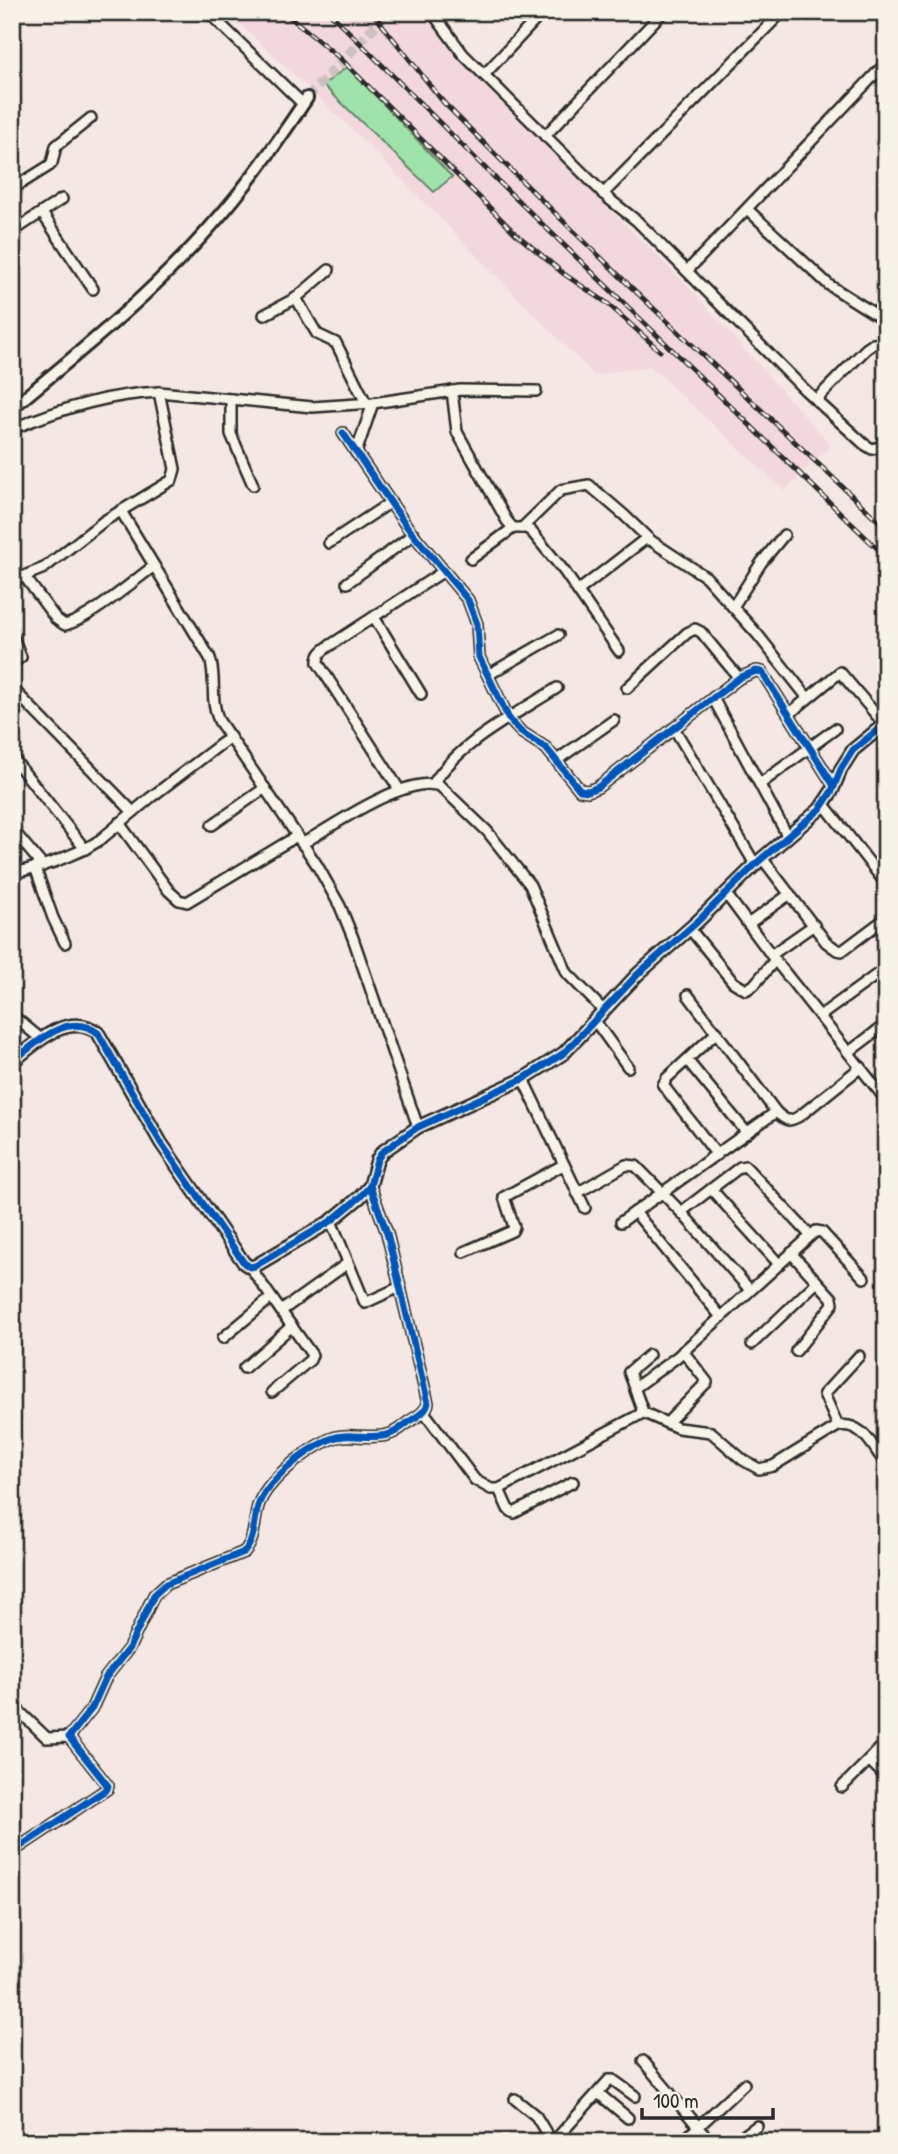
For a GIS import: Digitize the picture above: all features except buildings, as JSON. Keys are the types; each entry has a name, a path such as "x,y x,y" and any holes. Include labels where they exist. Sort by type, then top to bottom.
{"street":[{"path":"12,408 115,322 211,227 262,165 305,101 208,12"},
{"path":"432,12 463,54 603,194 638,221 816,400 864,444 872,449 886,445"},
{"path":"484,75 543,12"},
{"path":"545,136 663,12"},
{"path":"603,194 782,12"},
{"path":"687,271 886,63"},
{"path":"12,189 49,166 56,146 91,118"},
{"path":"12,232 62,199"},
{"path":"747,209 829,285 886,321"},
{"path":"42,213 93,289"},
{"path":"264,315 296,298 329,270"},
{"path":"296,298 317,334 336,343 370,403 356,453"},
{"path":"816,400 866,349 873,344 886,342"},
{"path":"452,391 457,432 484,483 518,528 531,531 578,591 619,651"},
{"path":"12,429 115,396 159,392 312,408 452,391 536,391"},
{"path":"12,581 58,559 104,521 169,484 174,475 159,392"},
{"path":"231,399 231,434 253,485"},
{"path":"343,433 414,534 468,600 477,624 479,657 509,719 521,732 546,748 580,790 588,791 598,787 739,678 756,671 762,672 834,786"},
{"path":"471,559 518,528 561,490 589,485 650,540 706,577 758,635 807,697"},
{"path":"329,543 391,502"},
{"path":"121,511 210,658 213,667 214,709 340,906 354,938 418,1127"},
{"path":"347,583 414,534"},
{"path":"733,607 784,535"},
{"path":"578,591 644,541 650,540"},
{"path":"25,577 56,619 65,625 99,606 154,566"},
{"path":"399,789 318,663 320,653 444,571"},
{"path":"374,617 421,694"},
{"path":"627,688 687,633 695,629 701,632 739,678"},
{"path":"12,635 21,657 12,664"},
{"path":"488,675 558,635"},
{"path":"250,1267 331,1221 360,1197 370,1186 379,1155 418,1127 523,1079 564,1053 638,974 691,929 759,861 823,803 853,750 885,724 840,672 807,697 789,715"},
{"path":"12,688 133,812"},
{"path":"433,784 444,767 468,745 557,688"},
{"path":"713,698 787,835"},
{"path":"557,760 614,720"},
{"path":"674,728 759,861 790,894 826,942 842,951 886,918"},
{"path":"760,784 835,729"},
{"path":"12,874 39,867 85,849 230,737"},
{"path":"12,757 85,849"},
{"path":"120,823 169,891 179,900 187,902 399,789 433,784 440,786 487,831 530,885 567,973 604,1011"},
{"path":"212,825 265,789"},
{"path":"823,803 886,884"},
{"path":"12,829 39,867 53,918 65,943"},
{"path":"726,894 773,958 886,1100"},
{"path":"748,924 790,894"},
{"path":"691,929 733,982 746,990 754,985 773,958 814,925"},
{"path":"820,1016 886,968"},
{"path":"688,995 776,1112 787,1121 791,1121 860,1067"},
{"path":"14,1019 41,1039"},
{"path":"595,1021 628,1067"},
{"path":"849,1052 886,1024"},
{"path":"12,1062 41,1039 72,1025 90,1028 98,1033 161,1143 244,1263 250,1267 311,1352 312,1358 272,1392"},
{"path":"717,1032 667,1078 663,1085 717,1155"},
{"path":"687,1060 747,1133"},
{"path":"523,1079 586,1208"},
{"path":"621,1222 776,1112"},
{"path":"577,1193 631,1164 641,1169 750,1290"},
{"path":"464,1252 513,1231 504,1198 564,1165"},
{"path":"681,1212 740,1167 745,1167 810,1235"},
{"path":"12,1712 20,1712 47,1738 69,1737 89,1713 106,1677 129,1648 154,1595 166,1584 240,1555 248,1548 258,1506 268,1486 278,1475 327,1440 385,1436 424,1412 428,1403 387,1233 370,1186"},
{"path":"711,1189 779,1264"},
{"path":"635,1212 721,1317"},
{"path":"331,1221 365,1303 400,1287"},
{"path":"635,1388 683,1352 818,1230 822,1231 864,1278"},
{"path":"791,1253 832,1298 834,1304 796,1351"},
{"path":"281,1311 348,1263"},
{"path":"752,1344 817,1282"},
{"path":"223,1338 271,1298"},
{"path":"244,1368 292,1326"},
{"path":"667,1423 708,1382 683,1352"},
{"path":"649,1355 629,1372 642,1412 678,1428 711,1432 743,1460 759,1469 773,1466 838,1426 852,1425 860,1430 886,1464"},
{"path":"838,1426 824,1394 859,1356"},
{"path":"424,1412 475,1480 491,1489 499,1489 642,1412"},
{"path":"878,1454 886,1444"},
{"path":"499,1489 508,1508 514,1513 573,1482"},
{"path":"12,1852 108,1787 69,1737"},
{"path":"842,1787 886,1742"},
{"path":"869,1760 886,1777"},
{"path":"643,2061 711,2142"},
{"path":"552,2141 611,2079 635,2096"},
{"path":"682,2142 696,2126 744,2084"},
{"path":"598,2093 628,2118"},
{"path":"515,2099 536,2116 552,2141"},
{"path":"735,2142 757,2126"},
{"path":"552,2141 568,2142"}],"shaded area":[{"path":"227,12 425,12 500,102 681,279 831,445 785,491 650,366 594,375 360,137"}],"green space":[{"path":"348,66 452,177 434,192 323,85"}],"tunnel":[{"path":"307,98 388,12"}],"railway":[{"path":"284,12 342,60 515,233 564,274 607,303 660,351"},
{"path":"329,12 503,186 886,557"},
{"path":"372,12 444,103 632,288 886,528"}],"cycle path":[{"path":"343,433 408,528 468,600 477,624 479,657 509,719 521,732 546,748 580,790 588,791 598,787 739,678 756,671 762,672 834,786"},
{"path":"12,1062 41,1039 64,1027 87,1027 98,1033 161,1143 244,1263 250,1267 255,1266 331,1221 360,1197 370,1186 382,1152 418,1127 523,1079 564,1053 638,974 697,922 759,861 820,809 853,750 886,723"},
{"path":"12,1852 107,1789 108,1786 69,1737 92,1708 106,1677 129,1648 154,1595 166,1584 244,1552 252,1537 262,1496 277,1477 308,1452 335,1437 390,1434 419,1415 427,1406 387,1233 370,1186"}]}
